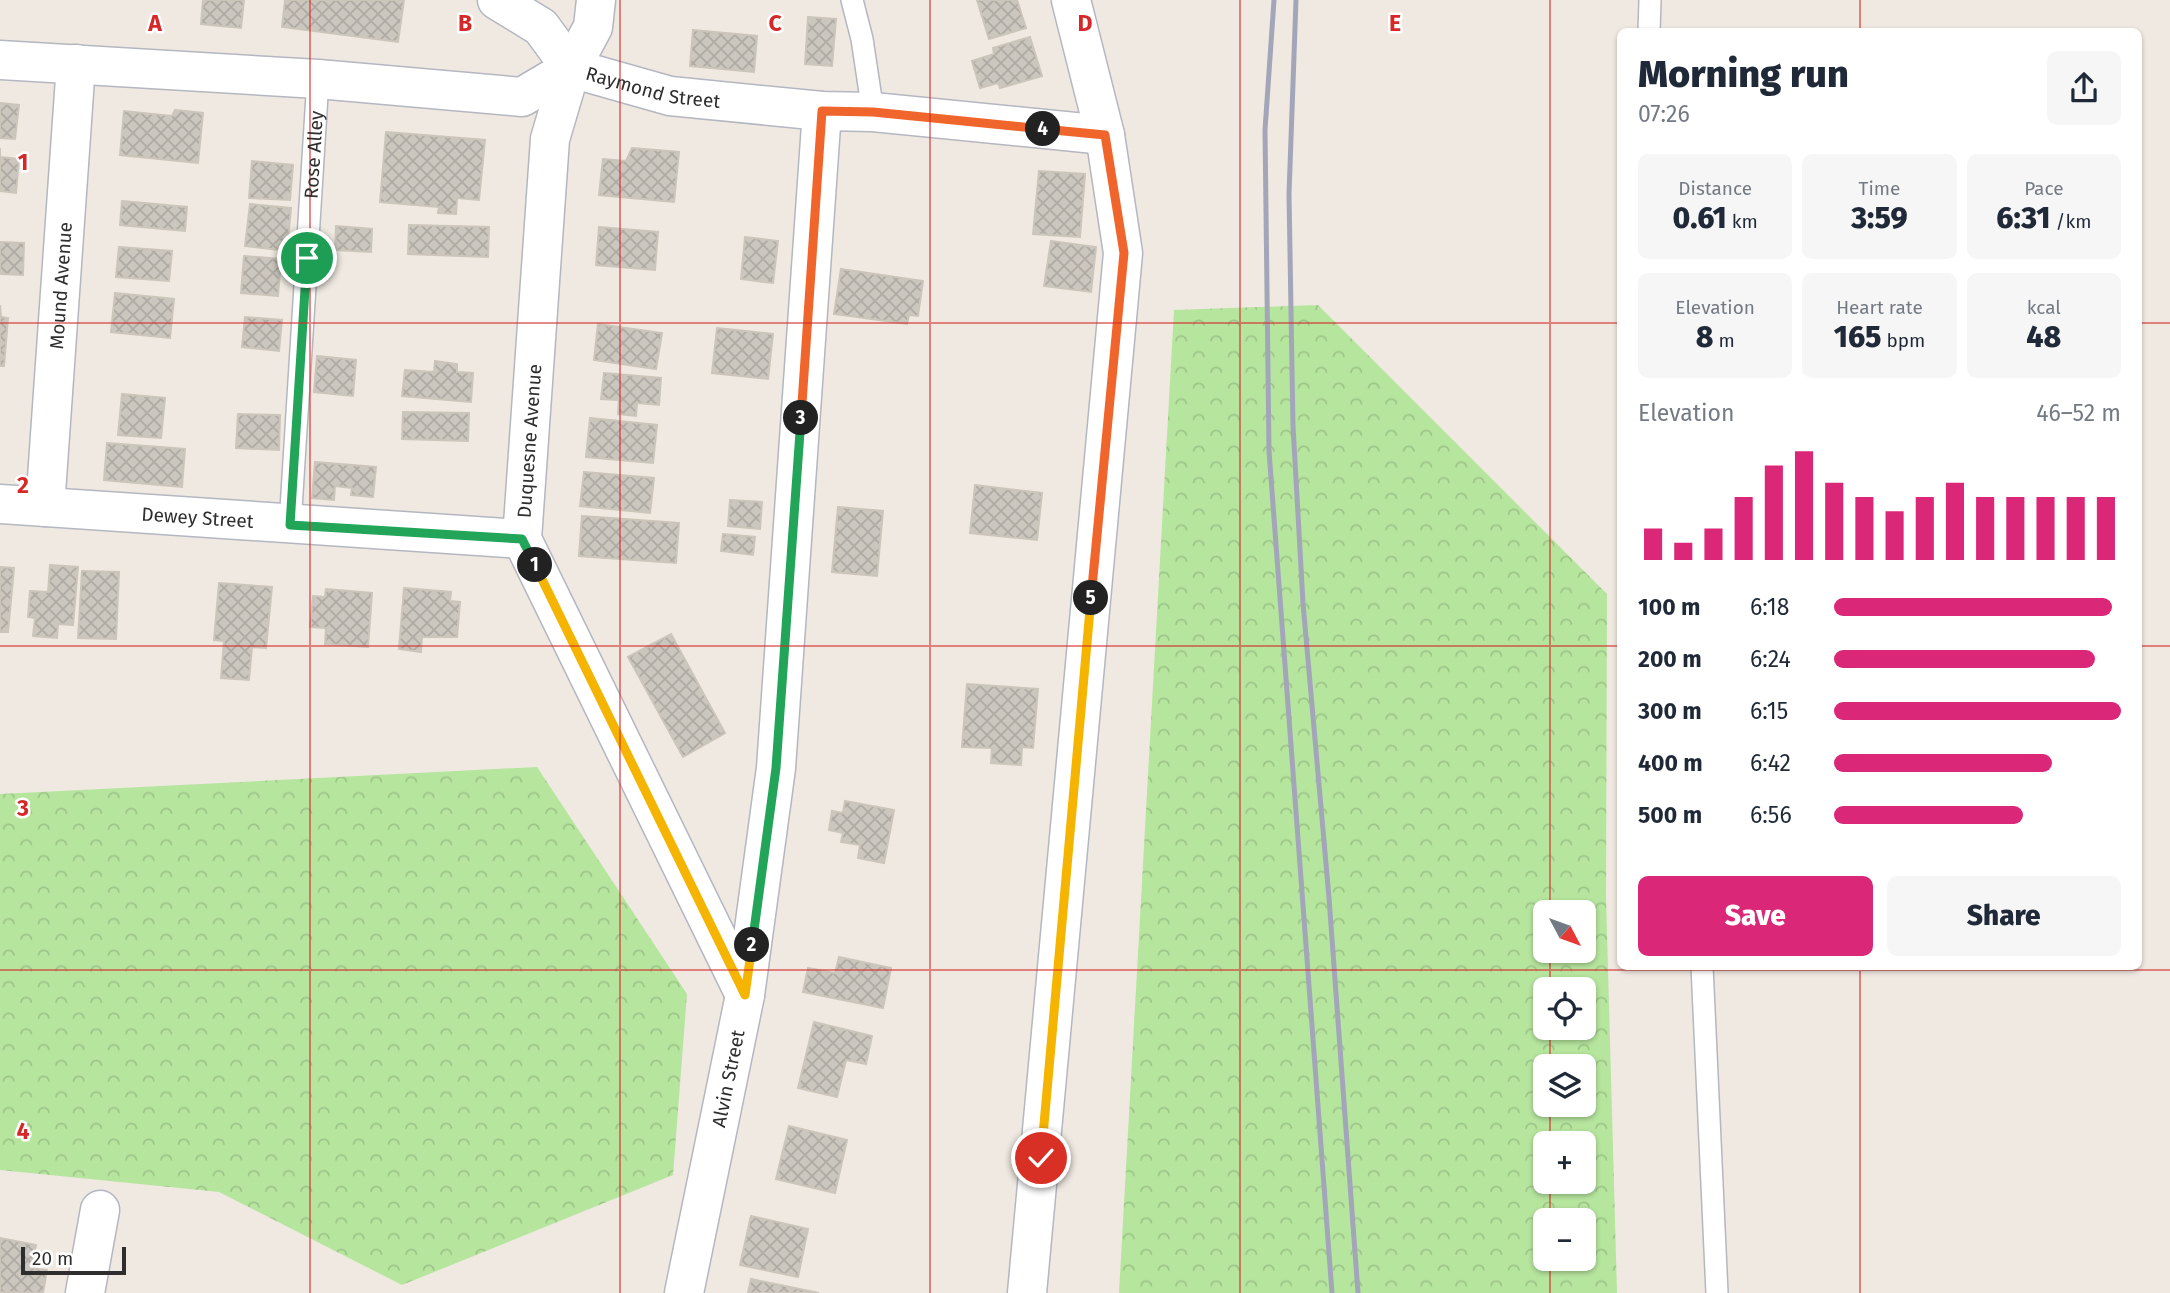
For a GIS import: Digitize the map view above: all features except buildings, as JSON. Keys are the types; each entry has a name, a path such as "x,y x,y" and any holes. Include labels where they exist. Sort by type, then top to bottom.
{"street":[{"path":"497,0 541,27 571,68"},
{"name":"Duquesne Avenue","path":"596,0 593,27 571,68 550,139 522,539 745,995"},
{"path":"1027,1293 1124,253 1105,135 1070,0"},
{"name":"Raymond Street","path":"0,60 318,79 522,97 571,68 670,96 822,111 873,112 1105,135"},
{"name":"Mound Avenue","path":"45,507 76,64"},
{"name":"Alvin Street","path":"684,1293 745,995 776,768 822,111"},
{"name":"Dewey Street","path":"0,503 522,539"},
{"path":"85,1293 100,1210"}],"lane":[{"path":"852,0 862,39 873,112"},
{"path":"1649,28 1650,0"},
{"name":"Rose Alley","path":"290,525 318,79"},
{"path":"1702,970 1717,1293"}],"green space":[{"path":"1318,305 1607,594 1606,897 1617,1293 1119,1293 1174,310"},
{"path":"537,767 687,994 673,1175 402,1285 219,1192 0,1170 0,794"}],"railway":[{"path":"1274,0 1265,130 1269,451 1332,1293"},
{"path":"1296,0 1289,194 1293,426 1303,603 1329,898 1358,1293"}],"route":[{"path":"307,258 290,525 522,539 745,995 776,768 822,111 873,112 1105,135 1124,253 1041,1158"}]}
